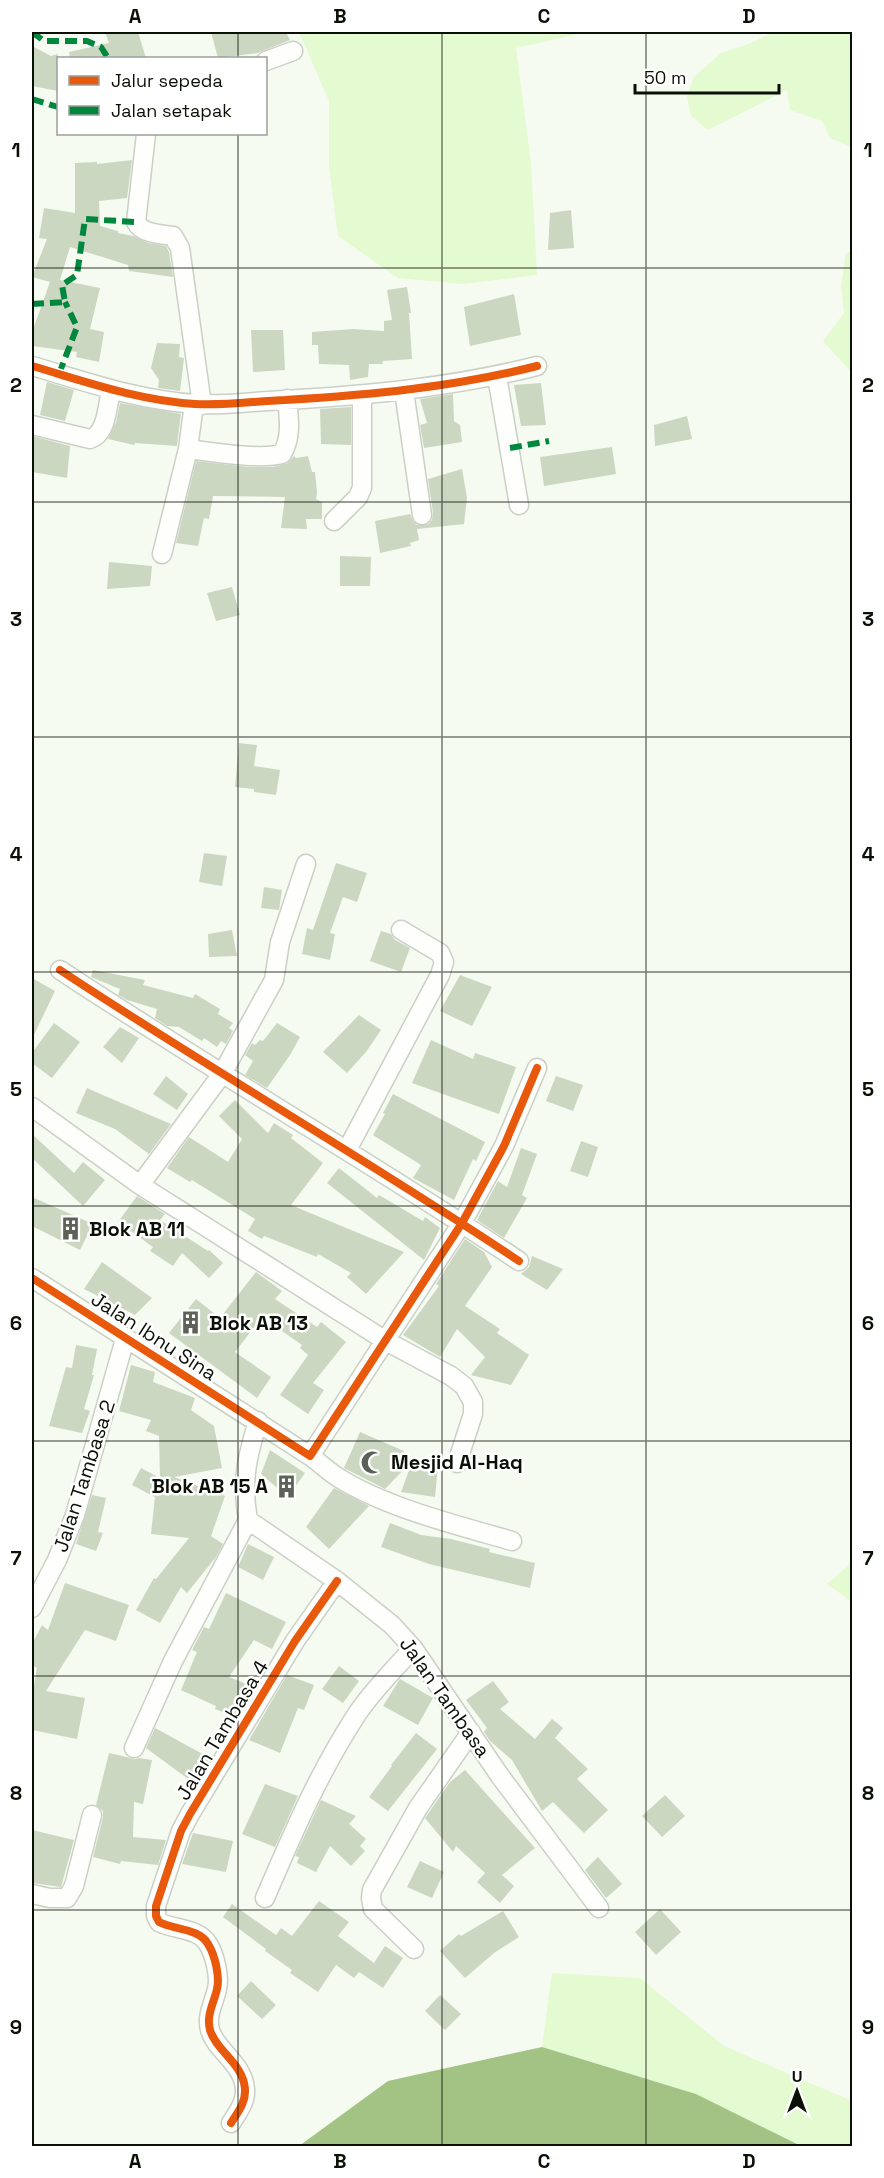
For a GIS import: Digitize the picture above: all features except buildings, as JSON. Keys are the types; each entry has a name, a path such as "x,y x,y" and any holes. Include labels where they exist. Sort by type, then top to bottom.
{"street":[{"path":"267,61 293,51"},
{"path":"146,135 136,222 144,231 173,236 180,248 197,404 162,554"},
{"path":"32,366 111,391 197,404 404,391 497,376 537,366"},
{"path":"497,376 519,506"},
{"path":"32,425 90,439 96,437 102,431 111,391"},
{"path":"404,391 422,515"},
{"path":"334,521 358,497 362,488 362,395"},
{"path":"188,449 276,456 282,454 288,442 290,429 287,399"},
{"path":"140,1185 222,1074 274,980 286,920 306,864"},
{"path":"347,1150 440,975 444,962 440,952 401,930"},
{"path":"60,970 150,1030 347,1150 519,1261"},
{"path":"310,1455 462,1223 504,1146 537,1068"},
{"path":"32,1107 140,1185 386,1341 451,1376 470,1393 473,1402 473,1414 456,1463"},
{"name":"Jalan Ibnu Sina","path":"32,1278 62,1295 125,1339 258,1421 310,1455 337,1477 357,1488 427,1516 512,1541"},
{"name":"Jalan Tambasa 2","path":"32,1608 57,1560 75,1515 125,1339"},
{"path":"134,1748 173,1661 248,1520 244,1488 250,1447 258,1421"},
{"name":"Jalan Tambasa","path":"248,1520 337,1581 392,1625 413,1648 550,1845 599,1908"},
{"name":"Jalan Tambasa 4","path":"231,2123 244,2102 245,2090 243,2079 237,2068 228,2054 214,2040 210,2029 209,2017 218,1979 209,1946 203,1938 159,1922 156,1916 156,1906 181,1832 190,1814 295,1641 337,1581"},
{"path":"265,1898 309,1797 336,1748 357,1713 413,1648"},
{"path":"414,1949 373,1909 370,1898 372,1890 413,1816 471,1732"},
{"path":"32,1894 50,1898 67,1898 75,1886 92,1815"}],"shaded area":[{"path":"299,32 583,32 516,48 531,163 537,275 463,284 398,278 338,236 329,167 329,101"},
{"path":"774,32 852,32 852,147 830,138 822,121 790,110 787,90 708,130 691,116 687,96 694,77 721,53"},
{"path":"852,251 852,373 823,341 844,313 841,286 846,253"},
{"path":"852,1557 852,1602 827,1584 849,1565"},
{"path":"552,1973 640,1978 724,2046 852,2101 852,2146 801,2146 696,2094 542,2047"},
{"path":"542,2047 696,2094 801,2146 299,2146 388,2081"}],"marked path":[{"path":"32,32 44,41 87,41 101,47 107,57"},
{"path":"32,99 57,107"},
{"path":"32,304 65,302 62,285 77,275 85,219 136,222"},
{"path":"59,374 77,327 65,302"},
{"path":"510,448 549,441"}],"cycle path":[{"path":"32,366 153,399 206,404 380,393 475,379 537,366"},
{"path":"60,970 519,1261"},
{"path":"32,1278 310,1456 462,1223 504,1146 537,1068"},
{"path":"231,2123 243,2103 245,2089 240,2072 210,2030 210,2014 218,1984 213,1954 208,1944 199,1935 159,1922 156,1916 156,1906 181,1831 190,1814 295,1641 337,1581"}],"place":[{"name":"Blok AB 11","path":"71,1229"},
{"name":"Blok AB 13","path":"191,1323"},
{"name":"Mesjid Al-Haq","path":"373,1462"},
{"name":"Blok AB 15 A","path":"286,1486"}]}
